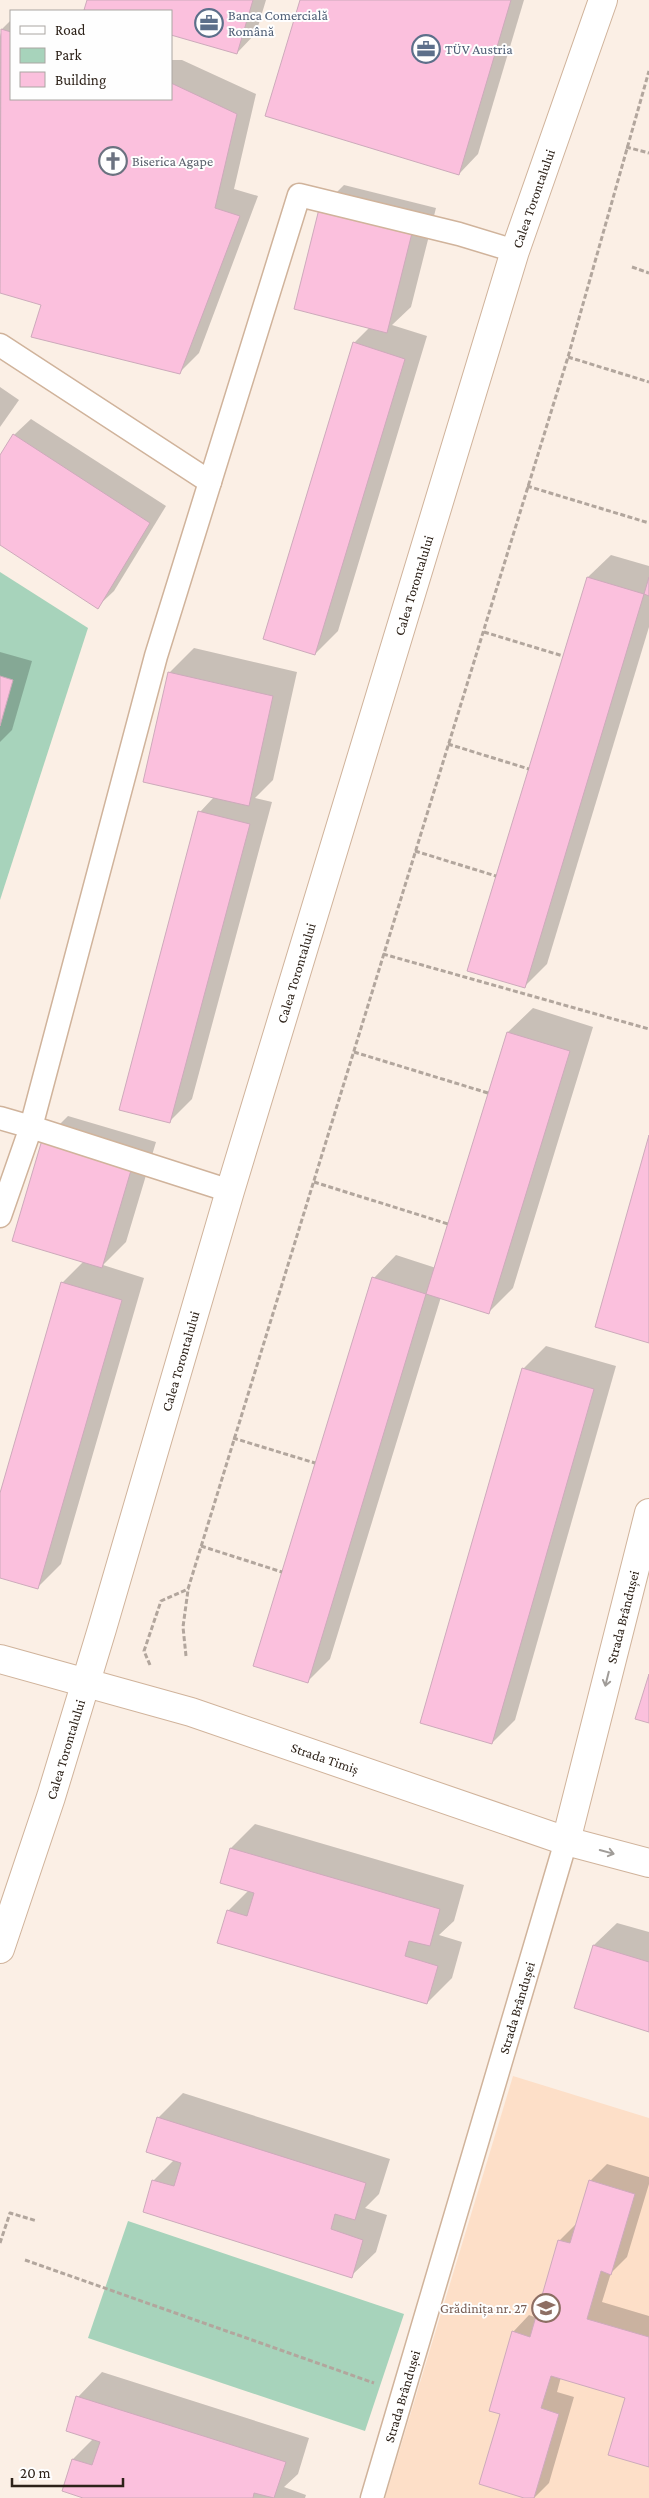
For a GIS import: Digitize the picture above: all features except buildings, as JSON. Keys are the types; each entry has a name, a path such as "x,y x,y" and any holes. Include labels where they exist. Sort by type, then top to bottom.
{"main road":[{"name":"Calea Torontalului","path":"0,1949 51,1797 86,1682 230,1191 515,251 603,0"},
{"name":"Strada Brândușei","path":"566,1841 649,1513"},
{"name":"Strada Timiș","path":"0,1659 191,1712 566,1841 649,1863"}],"lane":[{"path":"0,1216 31,1127 156,656 299,195 459,234 515,251"},
{"path":"0,345 210,482"},
{"path":"0,1118 230,1191"},
{"name":"Strada Brândușei","path":"372,2498 566,1841"}],"path":[{"path":"186,1656 183,1627 188,1589 568,357 626,147 649,72"},
{"path":"626,147 649,154"},
{"path":"632,267 649,273"},
{"path":"568,357 649,382"},
{"path":"527,486 649,524"},
{"path":"484,632 563,656"},
{"path":"448,744 529,769"},
{"path":"416,850 496,876"},
{"path":"383,954 649,1029"},
{"path":"354,1052 488,1093"},
{"path":"314,1182 448,1224"},
{"path":"234,1438 315,1463"},
{"path":"201,1546 282,1572"},
{"path":"153,1670 144,1651 161,1601 188,1589"},
{"path":"0,2244 10,2213 36,2221"},
{"path":"26,2260 403,2393"}],"shaded area":[{"name":"Grădinița nr. 27","path":"513,2076 649,2118 649,2498 385,2498"}],"green space":[{"path":"0,572 88,628 0,900"},
{"path":"128,2221 404,2314 365,2431 88,2338"}],"place":[{"name":"Banca Comercială Română","path":"209,23"},
{"name":"TÜV Austria","path":"426,49"},
{"name":"Biserica Agape","path":"113,161"},
{"name":"Grădinița nr. 27","path":"546,2308"}]}
